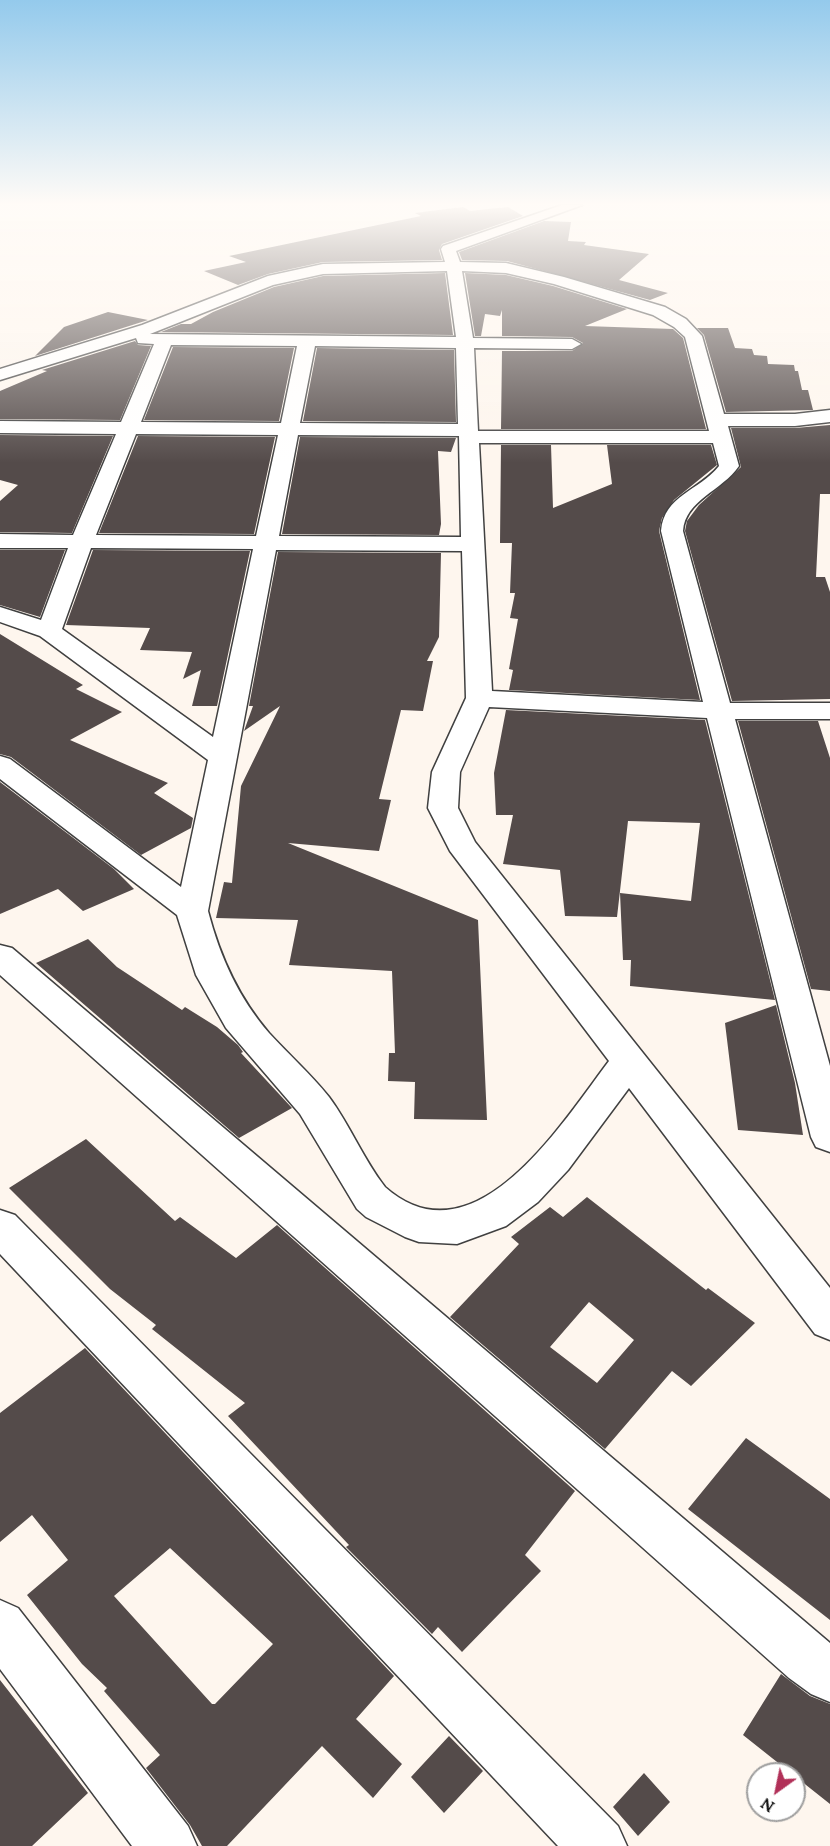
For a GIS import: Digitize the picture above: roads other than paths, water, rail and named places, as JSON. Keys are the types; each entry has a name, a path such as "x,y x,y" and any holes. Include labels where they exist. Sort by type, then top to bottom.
{"street":[{"path":"0,375 122,338 240,291"},
{"path":"458,291 465,342 479,698 446,772 443,808 461,844 830,1322"},
{"path":"592,291 659,311 680,323 693,336 719,428 729,466 724,476 680,505 671,518 672,531 830,1137"},
{"path":"122,338 572,344"},
{"path":"49,631 82,542 165,339"},
{"path":"308,341 192,911 199,944 215,982 248,1032 314,1105 338,1140 359,1181 379,1206 408,1221 432,1229 465,1227 506,1208 541,1175 629,1061"},
{"path":"0,427 468,433 719,428 830,416"},
{"path":"0,541 473,544"},
{"path":"0,614 49,631 223,758"},
{"path":"479,698 720,711 830,711"},
{"path":"0,765 192,911"},
{"path":"0,956 763,1620 830,1675"},
{"path":"0,1227 598,1846"},
{"path":"0,1626 168,1846"}]}
